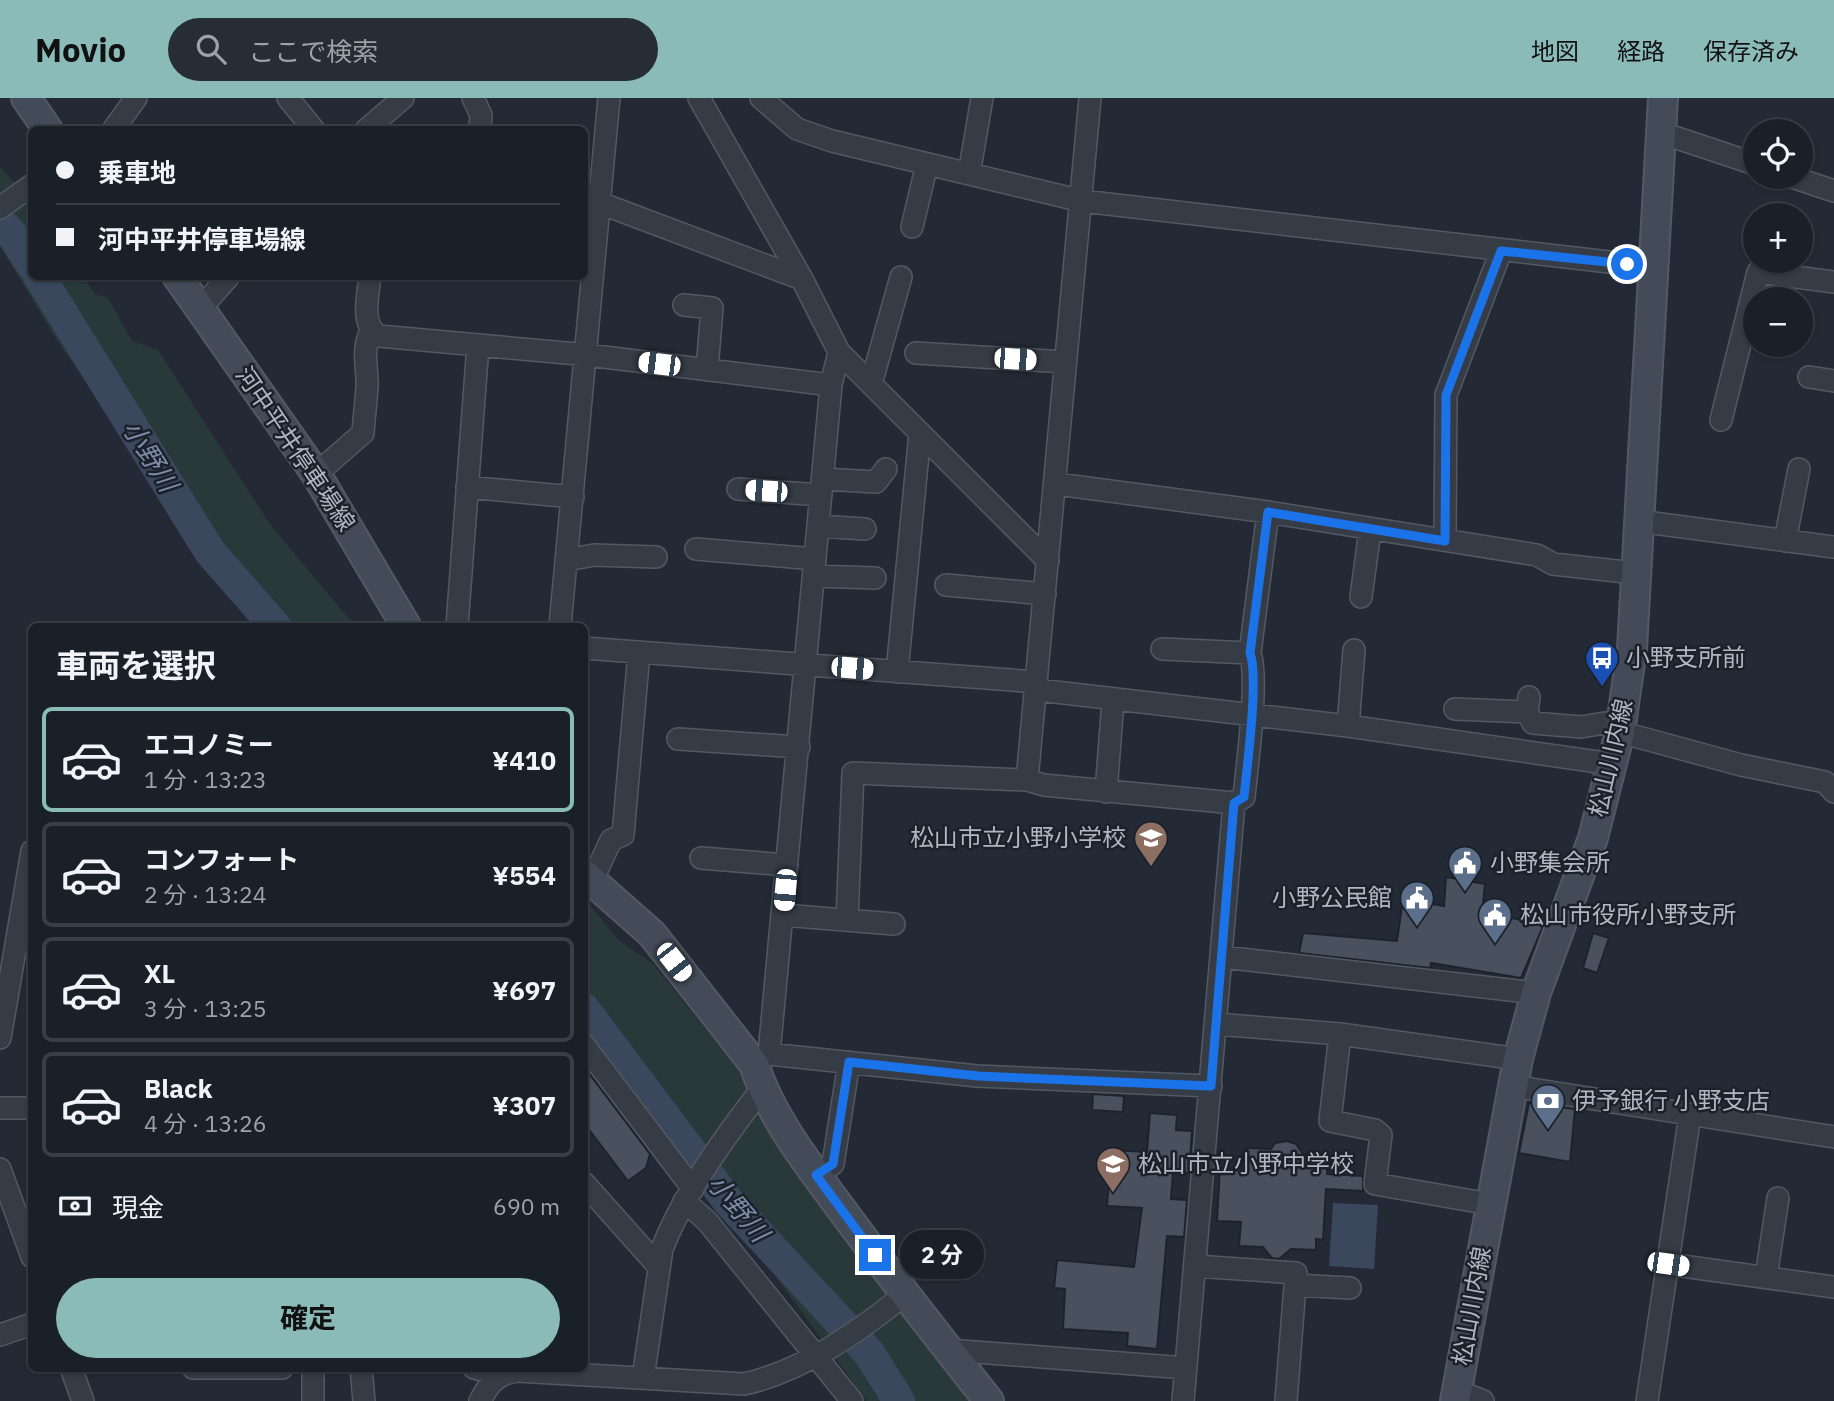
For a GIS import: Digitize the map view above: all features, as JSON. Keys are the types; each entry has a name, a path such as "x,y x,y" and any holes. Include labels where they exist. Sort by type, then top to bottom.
{"main road":[{"path":"26,98 45,126"},
{"name":"松山川内線","path":"1456,1396 1515,1072 1536,993 1593,838 1621,729 1632,649 1637,521 1663,98"},
{"name":"河中平井停車場線","path":"180,280 316,474 404,623"},
{"path":"588,877 652,934 761,1075 816,1175 899,1299 949,1350 989,1401"}],"street":[{"path":"116,126 136,98"},
{"path":"288,98 311,126"},
{"path":"371,126 403,98"},
{"path":"473,98 481,115 480,126"},
{"path":"560,623 588,355 592,199 610,98"},
{"path":"699,98 802,279 839,352 1048,561"},
{"path":"761,98 797,129 1082,201 1652,267"},
{"path":"970,174 982,98"},
{"path":"1027,780 1057,484 1065,362 1090,98"},
{"path":"1662,133 1743,160"},
{"path":"912,227 927,164"},
{"path":"1813,184 1834,191"},
{"path":"0,208 28,188"},
{"path":"592,199 802,279"},
{"path":"1445,541 1446,395 1501,251"},
{"path":"1721,420 1758,272 1834,282"},
{"path":"871,384 901,277"},
{"path":"201,308 226,280"},
{"path":"370,280 367,321 371,331 379,336 588,355 831,386"},
{"path":"684,305 712,308 706,370"},
{"path":"316,474 363,433 368,383 364,365 367,339 371,331"},
{"path":"457,623 478,345"},
{"path":"643,1378 662,1249 691,1191 761,1075 783,915 831,386 839,352"},
{"path":"916,353 1065,362"},
{"path":"1809,377 1834,381"},
{"path":"897,672 920,433"},
{"path":"738,489 822,487 876,482 886,469"},
{"path":"1785,541 1799,469"},
{"path":"1057,484 1268,512 1537,555 1553,564 1635,573"},
{"path":"467,487 573,498"},
{"path":"847,920 853,773 1027,780 1106,792 1234,803 1244,797 1252,716 1254,663 1250,653 1268,512"},
{"path":"1637,521 1834,547"},
{"path":"818,526 865,529"},
{"path":"1361,597 1370,530"},
{"path":"696,549 875,578"},
{"path":"567,560 594,555 656,557"},
{"path":"946,585 1045,594"},
{"path":"588,649 807,664 1037,686 1113,701 1348,726 1612,764"},
{"path":"1162,649 1250,653"},
{"path":"1348,726 1354,650"},
{"path":"588,877 611,840 623,835 639,652"},
{"path":"1106,792 1113,701"},
{"path":"1455,709 1528,705 1533,723 1581,727 1605,723 1741,765 1825,782 1834,792"},
{"path":"678,739 799,747"},
{"path":"1183,1401 1223,957 1234,803"},
{"path":"701,858 787,865"},
{"path":"0,1038 28,874"},
{"path":"783,915 894,924"},
{"path":"1223,957 1536,993"},
{"path":"1216,1024 1340,1034 1515,1072 1690,1115 1834,1137"},
{"path":"1340,1034 1330,1121 1375,1130 1381,1135 1375,1184 1490,1204"},
{"path":"588,1050 691,1191 706,1220 820,1352 852,1401"},
{"path":"761,1075 849,1062 978,1076 1211,1086"},
{"path":"816,1175 833,1164 849,1062"},
{"path":"0,1108 28,1108"},
{"path":"1647,1401 1690,1115"},
{"path":"0,1168 28,1241"},
{"path":"588,1187 659,1267"},
{"path":"1766,1277 1778,1198"},
{"path":"1668,1264 1834,1287"},
{"path":"1195,1266 1296,1273 1286,1401"},
{"path":"1296,1285 1350,1288"},
{"path":"535,1372 744,1384 772,1378 820,1352 899,1299"},
{"path":"0,1335 28,1325"},
{"path":"949,1350 1186,1368"},
{"path":"72,1372 83,1401"},
{"path":"313,1372 313,1401"},
{"path":"361,1372 364,1401"},
{"path":"480,1401 485,1372"},
{"path":"1456,1396 1483,1401"}],"shaded area":[{"path":"0,167 28,197 28,280 86,280 95,294 108,298 132,341 158,350 269,523 352,623 251,623 213,578 202,553 55,337 0,246"},
{"path":"588,899 618,940 652,963 742,1074 775,1127 972,1401 867,1401 708,1184 588,1027"}],"water":[{"path":"1333,1203 1378,1205 1374,1269 1329,1266"}],"building":[{"path":"1446,877 1485,884 1482,913 1544,924 1521,978 1431,963 1430,968 1299,953 1303,933 1397,941 1403,899 1444,906"},
{"path":"1593,933 1609,938 1597,973 1583,968"},
{"path":"588,1072 650,1154 646,1168 628,1181 588,1128"},
{"path":"1093,1094 1124,1096 1123,1112 1092,1110"},
{"name":"伊予銀行 小野支店","path":"1529,1103 1575,1109 1570,1162 1519,1153"},
{"path":"1150,1113 1177,1115 1176,1130 1192,1131 1189,1173 1173,1172 1171,1199 1187,1200 1184,1237 1167,1236 1157,1349 1127,1346 1128,1333 1063,1329 1065,1289 1054,1288 1057,1260 1134,1267 1142,1208 1107,1206 1111,1150 1147,1152"},
{"path":"1287,1141 1296,1144 1303,1154 1322,1155 1322,1166 1327,1166 1327,1174 1363,1176 1363,1191 1326,1189 1323,1240 1316,1239 1316,1250 1291,1249 1279,1259 1272,1258 1263,1247 1239,1246 1241,1222 1217,1221 1220,1167 1246,1169 1247,1148 1271,1149 1275,1143"}],"waterway":[{"name":"小野川","path":"0,222 28,259"},
{"name":"小野川","path":"41,280 210,552 272,623"},
{"name":"小野川","path":"588,1014 728,1201 869,1353 899,1401"}],"place":[{"name":"小野支所前","path":"1602,688"},
{"name":"松山市立小野小学校","path":"1151,868"},
{"name":"小野集会所","path":"1465,893"},
{"name":"小野公民館","path":"1417,928"},
{"name":"松山市役所小野支所","path":"1495,945"},
{"name":"伊予銀行 小野支店","path":"1548,1131"},
{"name":"松山市立小野中学校","path":"1113,1194"}],"route":[{"path":"875,1255 816,1175 833,1164 849,1062 978,1076 1211,1086 1234,803 1244,797 1252,716 1254,663 1250,653 1268,512 1445,541 1446,395 1501,251 1627,264"}]}
